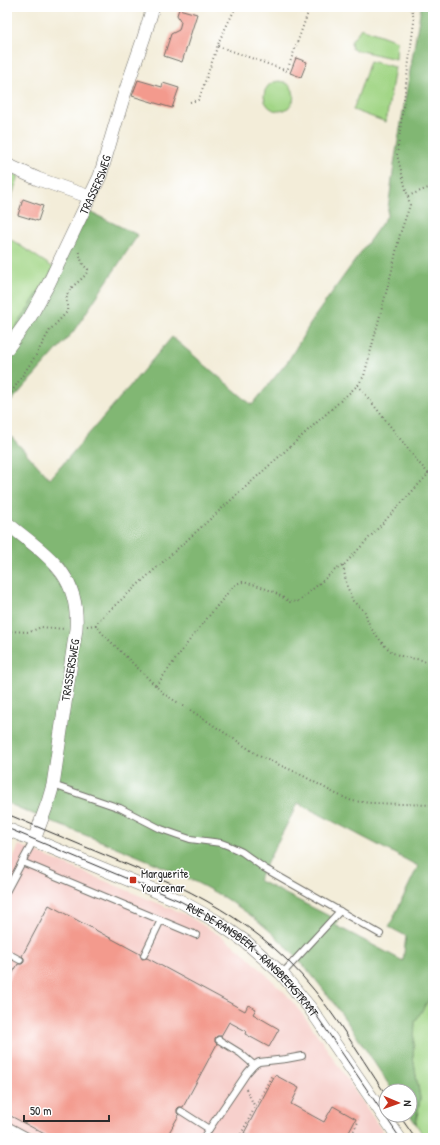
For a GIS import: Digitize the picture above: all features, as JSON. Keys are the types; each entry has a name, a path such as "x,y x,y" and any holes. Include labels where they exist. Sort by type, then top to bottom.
{"street":[{"name":"TRASSERSWEG","path":"7,349 30,317 50,283 100,176 124,95 153,7"},
{"path":"7,166 38,179 90,197"},
{"name":"TRASSERSWEG","path":"7,523 49,557 67,580 77,611 76,629 52,785 48,802 34,840"},
{"name":"RUE DE RANSBEEK - RANSBEEKSTRAAT","path":"7,829 159,891 197,910 236,934 262,955 282,974 310,1008 399,1138"}],"lane":[{"path":"52,785 120,808 161,829 178,835 190,839 221,843 229,846 242,852 264,868 380,934"},
{"path":"7,890 34,840"},
{"path":"22,862 196,935"},
{"path":"282,974 340,911"},
{"path":"144,955 161,920"},
{"path":"7,953 20,960"},
{"path":"219,1040 240,1053 254,1065"},
{"path":"206,1134 254,1065 259,1062 302,1056"},
{"path":"181,1111 212,1138"},
{"path":"7,1125 31,1138"}],"path":[{"path":"190,102 198,100 200,96 220,38 236,7"},
{"path":"218,46 287,70 310,7"},
{"path":"406,7 412,8 414,22 397,155 410,205 400,234 364,376 358,385 100,619 96,625 102,633 164,694 261,757 298,773 352,801 433,805"},
{"path":"408,196 433,186"},
{"path":"7,399 36,355 50,330 67,312 66,298 68,293 73,286 87,274 88,269 83,265 77,249"},
{"path":"358,385 428,474 433,477"},
{"path":"156,686 192,637 236,584 242,582 256,585 274,592 290,602 299,601 335,570 343,566 433,469"},
{"path":"343,566 347,586 353,601 364,612 370,627 384,644 393,653 404,657 422,660 433,665"},
{"path":"7,631 30,632 41,627 76,629"},
{"path":"248,1138 241,1134 272,1075"},
{"path":"242,1081 255,1108"},
{"path":"350,1138 359,1120"}],"shaded area":[{"path":"19,845 186,915 224,938 242,951 287,995 310,1024 387,1138 7,1138 7,874"}],"green space":[{"path":"421,7 433,7 433,992 415,1022 413,1057 417,1083 388,1083 348,1023 315,979 279,939 241,909 188,878 169,869 7,803 7,432 50,479 172,337 252,405 288,361 315,316 387,216 395,158","holes":["298,803 418,866 389,927 406,936 403,961 335,925 339,921 258,880"]},
{"path":"361,28 397,41 396,59 352,49 351,42"},
{"path":"370,61 395,67 386,122 353,110"},
{"path":"279,81 290,85 294,96 290,107 279,111 268,107 264,96 268,85"},
{"path":"7,171 19,176 7,210"},
{"path":"90,212 138,235 73,332 7,406 7,341"},
{"path":"7,237 54,268 7,344"},
{"path":"433,992 433,1138 425,1138 416,1124 418,1123 420,1098 413,1057 415,1022"},
{"path":"418,1086 420,1098 418,1111"}],"building":[{"path":"179,9 197,14 182,62 164,56 171,34 179,30 181,22 177,15"},
{"path":"296,58 307,62 301,77 290,73"},
{"path":"138,80 162,87 163,83 179,88 172,108 132,96"},
{"path":"23,199 43,206 38,221 18,215"},
{"path":"49,905 140,954 142,959 147,958 245,1011 248,1005 256,1009 253,1014 279,1029 269,1047 245,1034 246,1031 229,1022 221,1036 217,1036 215,1038 215,1042 217,1044 183,1107 179,1107 177,1109 177,1113 179,1115 166,1138 52,1138 7,1114 7,983 18,964 22,964 24,962 24,958 22,956"},
{"path":"275,1075 299,1088 291,1104 324,1122 333,1106 356,1119 346,1138 254,1138 244,1133"}],"tram line":[{"path":"7,814 176,885 220,909 248,927 287,960 315,991 340,1025 378,1083"},
{"path":"7,828 180,901 217,921 247,941 282,974 310,1006 400,1138"},
{"path":"405,1123 415,1138"}],"place":[{"name":"Marguerite Yourcenar","path":"133,880"}]}
